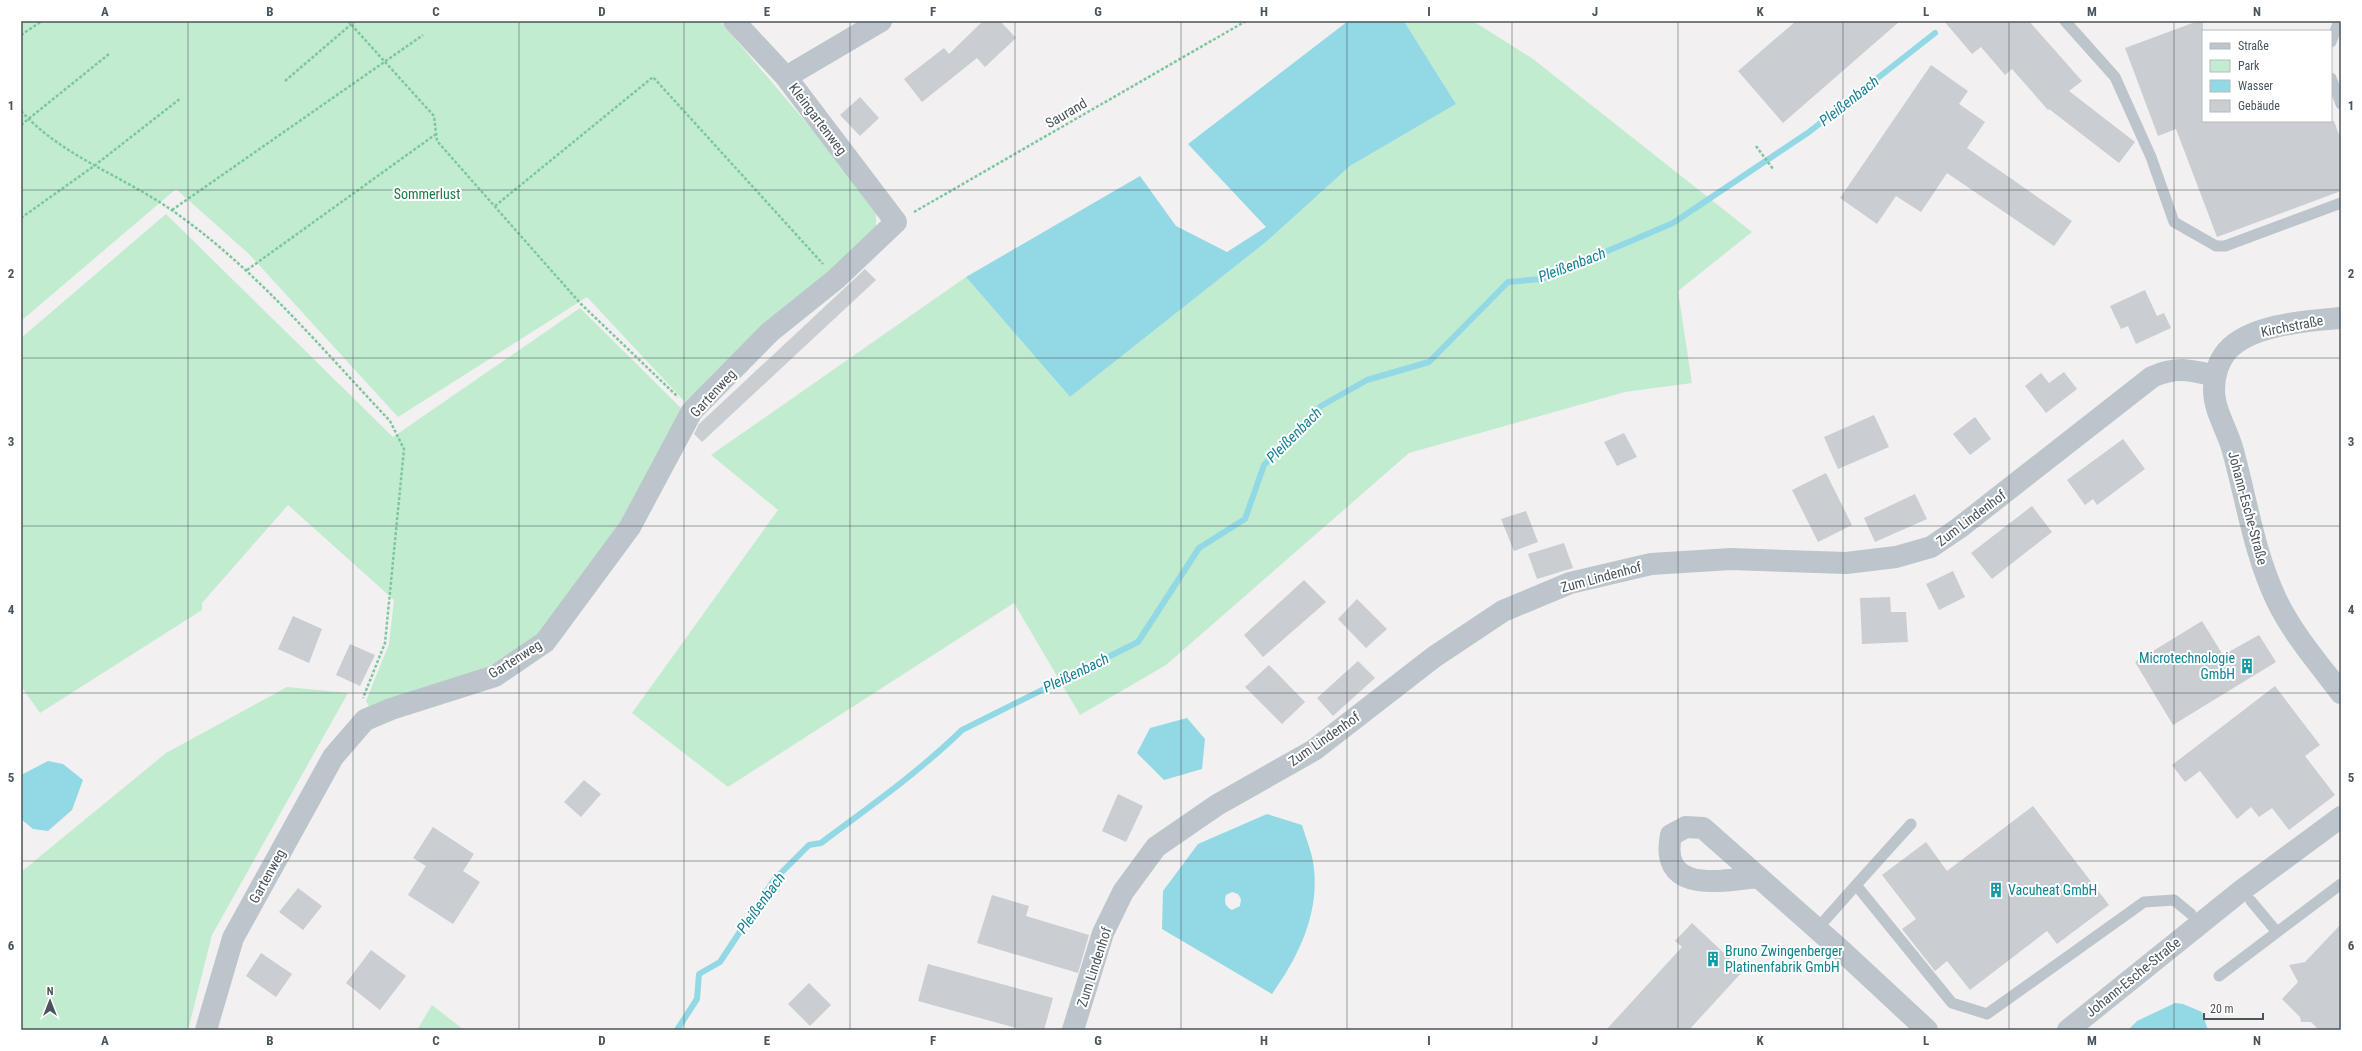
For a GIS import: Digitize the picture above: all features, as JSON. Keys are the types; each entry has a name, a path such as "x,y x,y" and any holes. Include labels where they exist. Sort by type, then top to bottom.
{"street":[{"name":"Kleingartenweg","path":"734,21 786,77 896,222"},
{"path":"786,77 881,21"},
{"name":"Gartenweg","path":"206,1030 233,938 332,757 365,720 495,676 545,642 630,527 692,411 770,332 836,279 896,222"},
{"name":"Kirchstraße","path":"2215,376 2227,351 2257,332 2307,321 2341,318"},
{"name":"Zum Lindenhof","path":"1073,1030 1104,933 1123,892 1156,847 1217,805 1314,750 1434,657 1503,610 1570,583 1651,564 1731,559 1846,563 1896,557 1931,547 1959,528 2152,377 2170,369 2192,370 2215,376"},
{"name":"Johann-Esche-Straße","path":"2215,376 2216,403 2233,449 2251,529 2262,564 2278,602 2308,649 2341,693"},
{"name":"Johann-Esche-Straße","path":"2068,1030 2195,919 2247,896 2341,817"},
{"path":"1758,877 1821,925 1927,1030"}],"lane":[{"path":"2065,21 2115,77 2151,158 2174,222 2216,246 2225,246 2341,203"},
{"path":"2332,39 2338,21"},
{"path":"2332,81 2341,104"},
{"path":"1821,925 1911,824"},
{"path":"2220,976 2341,884"},
{"path":"1856,885 1952,1003 1987,1014 2144,902 2174,900 2195,919"},
{"path":"2247,896 2277,932"}],"path":[{"path":"21,35 42,21"},
{"path":"348,21 434,116 437,141 580,303 692,411"},
{"path":"285,81 355,21"},
{"name":"Saurand","path":"896,222 1246,21"},
{"path":"172,210 386,63 423,35"},
{"path":"21,125 109,54"},
{"path":"495,206 653,77 836,279"},
{"path":"21,218 94,166 181,98"},
{"path":"21,111 28,119 62,147 172,210 247,270 390,422 404,449 385,643 363,694 365,720"},
{"path":"247,270 436,134"},
{"path":"1756,146 1774,169"}],"green space":[{"name":"Sommerlust","path":"21,21 720,21 876,205 876,229 685,402 587,297 398,417 249,254 176,189 21,321"},
{"path":"1404,21 1473,21 1533,59 1752,232 1678,291 1692,383 1625,392 1409,453 1166,665 1080,715 1014,603 728,787 632,713 778,510 711,455 966,277 1070,397 1266,242 1350,166 1456,104"},
{"path":"166,214 393,437 580,308 682,409 625,522 538,641 489,673 371,710 366,701 389,644 394,600 288,505 202,603 202,610 40,713 21,686 21,338"},
{"path":"287,687 348,693 212,935 188,1030 21,1030 21,872 166,753"},
{"path":"432,1005 464,1030 417,1030"}],"water":[{"path":"1348,21 1404,21 1456,104 1350,166 1266,242 1070,397 966,277 1140,176 1176,226 1227,252 1266,227 1188,144"},
{"path":"1187,718 1205,739 1202,769 1164,780 1137,753 1150,728"},
{"path":"48,761 63,764 83,780 72,810 48,831 33,829 21,819 21,775"},
{"path":"1267,814 1302,825 1311,852 1314,869 1315,886 1313,903 1305,935 1290,965 1272,994 1162,929 1163,891 1198,844","holes":["1232,892 1238,894 1241,899 1240,906 1232,910 1226,904 1226,895"]},
{"path":"2175,1003 2183,1004 2202,1012 2208,1030 2128,1030 2137,1021"}],"building":[{"path":"983,21 1000,21 1016,38 985,67 977,58 922,102 904,79 944,48 949,54"},
{"path":"1796,21 1900,21 1783,123 1738,71"},
{"path":"1944,21 2029,21 2082,81 2069,91 2135,142 2119,163 2049,109 2048,110 2012,69 2005,75 1981,47 1972,54"},
{"path":"2198,21 2203,21 2202,122 2334,121 2341,140 2341,191 2217,237 2176,129 2158,136 2125,48"},
{"path":"1931,65 1968,91 1959,104 1985,122 1967,148 2072,221 2054,246 1947,173 1921,212 1896,196 1877,224 1840,198"},
{"path":"860,97 879,118 860,136 840,115"},
{"path":"865,269 876,280 702,442 694,434 699,424"},
{"path":"2145,290 2157,316 2164,313 2171,328 2136,344 2128,326 2121,329 2110,306"},
{"path":"2064,372 2077,389 2046,413 2025,386 2041,373 2049,383"},
{"path":"1874,415 1889,447 1838,469 1824,437"},
{"path":"1975,417 1991,439 1970,455 1953,434"},
{"path":"1624,433 1637,457 1617,466 1604,442"},
{"path":"2123,439 2145,469 2097,505 2093,499 2085,505 2067,480"},
{"path":"1826,473 1852,525 1818,542 1792,490"},
{"path":"1915,494 1927,519 1875,542 1864,518"},
{"path":"2032,506 2052,532 1992,579 1971,553"},
{"path":"1526,511 1538,542 1514,551 1501,519"},
{"path":"1564,543 1573,568 1537,579 1528,554"},
{"path":"1953,571 1965,597 1939,610 1926,584"},
{"path":"1304,580 1326,602 1263,657 1244,635"},
{"path":"1890,597 1891,612 1906,612 1908,642 1862,644 1860,598"},
{"path":"1357,599 1387,629 1366,648 1338,619"},
{"path":"293,616 322,629 309,663 278,649"},
{"path":"2202,621 2223,655 2259,635 2276,662 2173,725 2135,662"},
{"path":"350,644 375,655 360,686 336,675"},
{"path":"1358,661 1375,678 1333,716 1317,698"},
{"path":"1269,665 1305,702 1282,724 1245,687"},
{"path":"2275,686 2320,745 2305,756 2335,795 2289,830 2272,808 2259,817 2251,807 2237,819 2200,771 2185,782 2172,765"},
{"path":"584,780 601,794 581,817 564,802"},
{"path":"1118,794 1143,806 1126,842 1102,831"},
{"name":"Vacuheat GmbH","path":"2033,806 2109,905 2057,944 2047,931 1970,990 1947,961 1935,971 1902,929 1916,919 1882,875 1926,842 1947,871"},
{"path":"433,827 474,854 463,871 480,882 453,924 408,895 426,866 413,858"},
{"path":"298,888 322,906 303,930 279,912"},
{"path":"992,895 1029,906 1026,916 1089,935 1078,973 977,943"},
{"path":"1692,923 1743,971 1689,1030 1606,1030 1682,947 1675,941"},
{"path":"2341,924 2341,1030 2319,1030 2311,1022 2301,1022 2300,1017 2282,999 2298,982 2289,965 2305,962"},
{"path":"371,950 406,976 380,1010 346,983"},
{"path":"261,953 292,974 276,997 246,976"},
{"path":"928,964 1053,998 1044,1030 1023,1030 918,1001"},
{"path":"809,983 831,1005 810,1026 788,1004"}],"waterway":[{"name":"Pleißenbach","path":"677,1030 697,999 699,974 720,962 774,880 809,845 821,843 911,775 962,730 1138,642 1199,548 1245,519 1264,465 1321,406 1367,380 1429,362 1508,282 1542,279 1673,223 1809,132 1935,33"}],"place":[{"name":"Microtechnologie GmbH","path":"2247,666"},
{"name":"Vacuheat GmbH","path":"1996,890"},
{"name":"Bruno Zwingenberger Platinenfabrik GmbH","path":"1713,959"}]}
